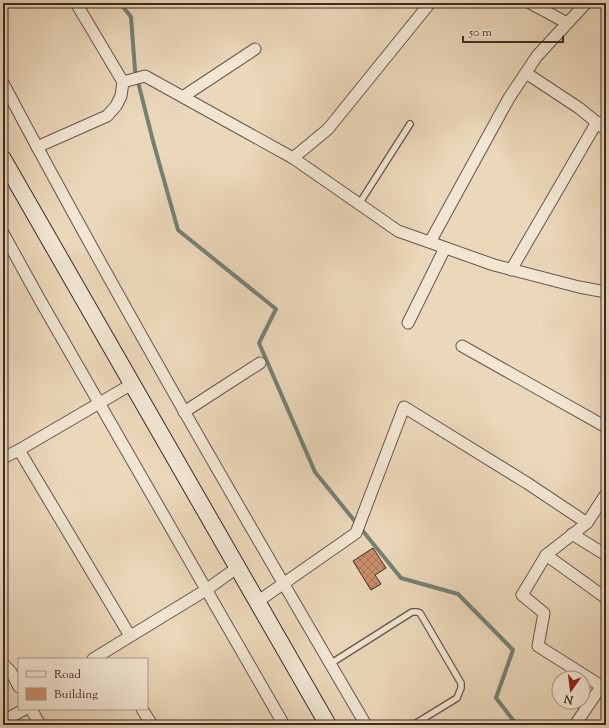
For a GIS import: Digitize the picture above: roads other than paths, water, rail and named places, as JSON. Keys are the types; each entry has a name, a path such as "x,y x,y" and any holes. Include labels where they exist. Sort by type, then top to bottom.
{"main road":[{"path":"3,159 328,725"}],"street":[{"path":"76,3 127,81"},
{"path":"293,158 328,128 430,3"},
{"path":"530,3 567,23"},
{"path":"430,242 509,98 537,56 586,3"},
{"path":"184,96 255,49"},
{"path":"526,73 579,108 606,130"},
{"path":"127,81 145,76 184,96 293,158 398,231 511,270 579,287 606,292"},
{"path":"37,146 106,116 116,106 127,81"},
{"path":"3,83 184,412 366,725"},
{"path":"511,270 597,122"},
{"path":"3,233 284,725"},
{"path":"408,323 445,248"},
{"path":"462,346 606,427"},
{"path":"184,412 260,363"},
{"path":"3,458 100,404 132,384"},
{"path":"257,602 284,585 356,533 404,407 527,483 587,523"},
{"path":"19,450 130,636"},
{"path":"575,725 604,687 538,646 544,613 522,595 546,555 587,523 606,494"},
{"path":"572,534 606,555"},
{"path":"546,555 606,598"},
{"path":"97,658 111,654 130,636 206,590 238,567"},
{"path":"3,664 11,672 18,685"},
{"path":"3,721 23,710"},
{"path":"32,710 40,725"},
{"path":"143,710 152,725"}],"lane":[{"path":"359,204 410,124"},
{"path":"330,664 412,612 420,613 461,682 461,688 457,698 413,725"}],"waterway":[{"path":"120,3 131,17 135,70 178,230 276,309 259,343 315,472 401,578 458,594 513,650 496,698 517,725"}]}
